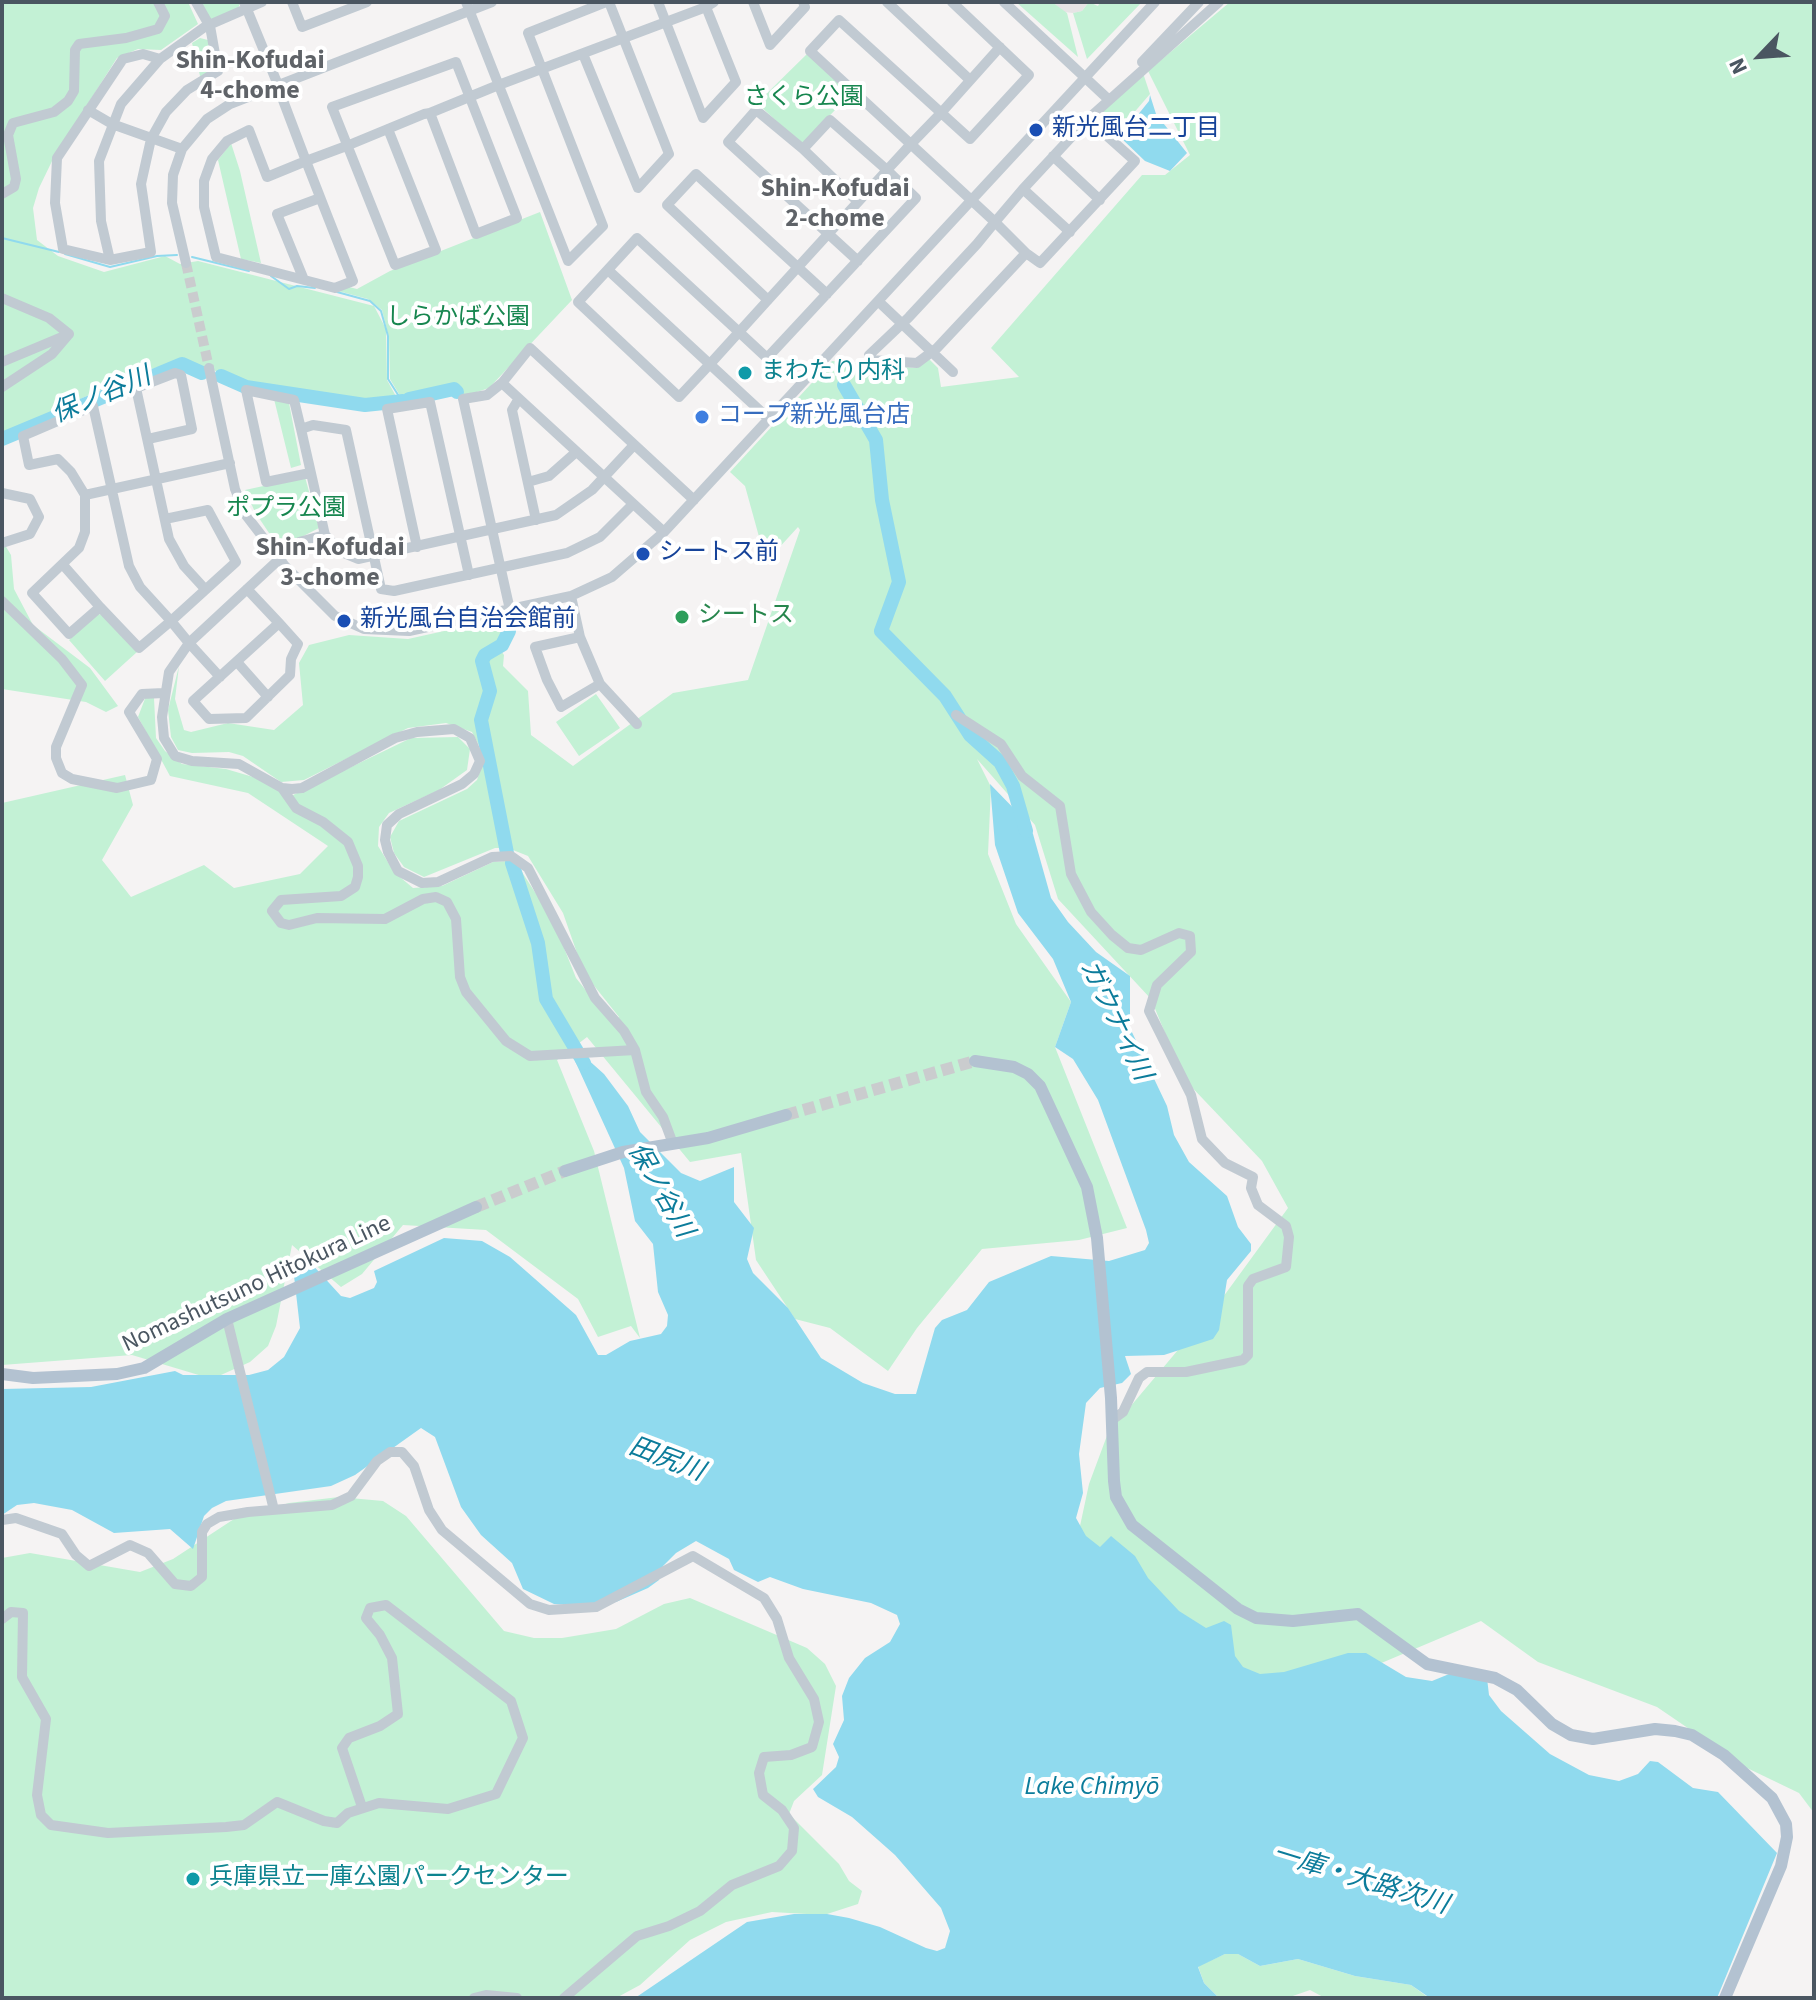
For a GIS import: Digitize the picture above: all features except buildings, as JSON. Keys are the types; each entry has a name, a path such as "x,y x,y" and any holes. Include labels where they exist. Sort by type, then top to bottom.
{"main road":[{"path":"975,1061 1014,1067 1040,1086 1087,1187 1097,1238 1111,1398 1114,1481 1123,1512 1145,1538 1238,1609 1256,1618 1276,1621 1358,1614 1427,1664 1495,1678 1517,1690 1552,1724 1571,1735 1593,1739 1655,1729 1692,1735 1724,1755 1772,1798 1786,1824 1786,1850 1725,1998"},
{"path":"565,1171 587,1162 786,1115"},
{"name":"Nomashutsuno Hitokura Line","path":"2,1374 33,1378 117,1374 144,1368 227,1319 476,1207"}],"street":[{"path":"2,194 14,187 16,179 8,135 13,123 54,112 68,101 74,91 75,50 79,44 126,38 158,29 165,16 158,2"},
{"path":"160,59 143,54 123,59 57,158 55,203 63,249 110,260 151,252 141,184 151,139 166,112 187,90 218,71 209,25 196,2"},
{"path":"110,260 101,221 99,161 121,104 160,59 209,25 246,5 262,2"},
{"path":"292,2 302,27 367,2"},
{"path":"186,263 172,203 173,175 182,149 197,128 217,111 468,6 492,2"},
{"path":"468,6 568,261 603,226 528,33 608,2 669,154 638,188 583,54"},
{"path":"246,5 278,85 306,161 320,198 353,281 335,288 216,257 203,191 206,172 219,149 249,130 267,177 306,161 542,69 583,54 624,37 666,22 710,4 736,82 703,118 666,22 658,2"},
{"path":"753,2 770,45 805,7 803,2"},
{"path":"887,2 970,80"},
{"path":"952,2 1029,75 970,139 839,20 810,51 1040,263 1135,161 1088,119"},
{"path":"1004,2 1108,99"},
{"path":"209,368 235,489 245,514 279,559 327,610 364,629 409,631 571,596 612,577 664,532 1155,2"},
{"path":"1140,70 1143,60 1199,2"},
{"path":"1026,253 917,363 870,360 869,355 1088,119 1219,2"},
{"path":"803,149 830,120 887,170 916,198 767,358 739,332 637,238 578,302 679,397 710,364 739,332 768,300 829,233 887,170 941,113 1000,47"},
{"path":"388,129 436,250 395,265 332,107 456,62 517,218 476,234 430,113"},
{"path":"88,110 112,124 182,149"},
{"path":"858,202 803,149 756,110 728,142 858,261"},
{"path":"1053,156 1100,200"},
{"path":"768,300 667,205 696,174 827,294"},
{"path":"1023,189 1070,232"},
{"path":"304,280 277,214 320,198"},
{"path":"608,270 769,419"},
{"path":"2,298 49,318 69,334"},
{"path":"878,301 953,372"},
{"path":"2,362 69,334"},
{"path":"2,387 52,354 69,334"},
{"path":"510,610 463,399 487,395 502,383 530,348 694,500"},
{"path":"148,439 192,429 181,375 175,373 136,388 165,519 177,555 205,589"},
{"path":"502,383 664,532"},
{"path":"310,473 266,482 246,390 294,400 325,535 349,556 374,556 493,530 536,520 572,506 634,445"},
{"path":"518,400 512,410 536,520"},
{"path":"417,547 387,409 430,402 469,575"},
{"path":"100,607 69,634 32,593 64,566 79,548 85,532 85,495 71,472 58,459 29,465 23,436 93,406 129,566 140,587 220,677"},
{"path":"301,429 313,425 346,430 381,589 394,591 567,553 600,537 633,504"},
{"path":"528,482 549,476 575,453"},
{"path":"85,495 230,463"},
{"path":"2,493 30,499 39,517 30,534 2,543"},
{"path":"64,566 139,648 236,562 208,510 165,519"},
{"path":"325,535 299,542 176,658 164,693 164,738 175,756 239,764 282,788 296,808 323,822 348,842 358,866 355,887 341,896 281,900 273,906 275,918 289,925 317,918 370,921 395,915 423,899 436,897 447,902 456,919 460,977 466,992 506,1041 530,1056 635,1050"},
{"path":"247,589 279,623 298,644 291,659 290,675 246,718 209,719 193,701 279,623"},
{"path":"571,596 580,637 600,684 637,724"},
{"path":"2,601 62,659 82,685 56,747 56,758 62,773 72,779 117,788 151,780 157,759 129,712 142,694 164,693"},
{"path":"580,637 535,647 547,680 561,707 600,684"},
{"path":"237,662 268,697"},
{"path":"956,715 1001,744 1022,776 1060,806 1071,874 1091,912 1112,935 1128,948 1141,950 1179,933 1190,936 1191,952 1157,985 1149,1011 1191,1095 1202,1139 1225,1163 1253,1177 1251,1188 1258,1205 1286,1226 1289,1237 1286,1267 1253,1279 1248,1286 1248,1355 1234,1362 1186,1372 1147,1372 1139,1378 1123,1412 1112,1420"},
{"path":"282,788 302,788 395,738 417,732 454,729 470,738 480,761 474,774 462,784 399,814 387,825 385,840 388,852 398,871 422,883 438,882 492,857 511,856 528,868 595,998 624,1031 635,1050 646,1092 663,1117 667,1144"},
{"path":"227,1319 274,1510"},
{"path":"2,1520 16,1518 62,1534 76,1555 89,1566 130,1545 148,1553 175,1584 191,1586 202,1577 202,1532 207,1524 219,1517 332,1505 351,1496 377,1461 390,1452 402,1452 414,1466 429,1510 442,1530 530,1604 549,1610 596,1607 693,1556 764,1598 777,1619 789,1658 814,1699 819,1722 812,1747 791,1755 764,1757 759,1773 763,1795 782,1810 794,1828 792,1851 779,1866 732,1885 700,1911 669,1926 637,1936 564,1998"},
{"path":"2,1619 11,1612 23,1613 22,1677 46,1719 37,1795 41,1815 51,1825 108,1833 226,1827 244,1825 277,1802 324,1821 337,1823 362,1807 379,1803 448,1809 496,1794 523,1738 511,1701 386,1605 370,1608 366,1618 380,1635 392,1658 398,1714 349,1738 342,1748 362,1807"},
{"path":"474,1998 486,1995 517,1998"}],"shaded area":[{"path":"1052,2 1089,2 1082,11 1073,13 1064,12"}],"green space":[{"path":"2,2 188,2 198,24 161,50 138,49 117,58 54,157 39,188 33,208 37,240 58,256 104,272 165,256 180,264 198,261 374,306 386,329 387,380 398,400 367,404 250,384 184,359 136,374 2,434"},
{"path":"201,2 240,3 238,9 212,22"},
{"path":"1016,2 1052,2 1067,13 1078,57"},
{"path":"1089,2 1098,6 1100,2 1142,2 1087,59 1073,13 1082,11"},
{"path":"1230,2 1814,2 1814,1813 1799,1793 1745,1767 1657,1707 1538,1662 1481,1621 1315,1691 1206,1675 1077,1540 1089,1484 1108,1433 1226,1293 1288,1208 1262,1161 1184,1079 1151,999 1058,899 1035,825 977,759 991,787 988,854 1016,924 1071,1002 1055,1047 1127,1228 1079,1240 982,1249 917,1328 888,1371 830,1328 795,1319 756,1260 741,1153 690,1162 587,1037 557,1060 594,1151 640,1338 631,1326 598,1337 578,1299 486,1230 403,1225 362,1274 341,1287 292,1245 276,1326 268,1346 250,1362 212,1379 132,1355 2,1365 2,803 125,775 133,805 102,860 131,897 204,865 234,888 300,874 328,846 248,793 170,776 138,717 146,696 154,698 156,738 165,751 182,764 226,769 260,779 293,795 411,738 458,737 470,749 467,770 439,790 389,813 379,827 378,846 394,872 413,888 442,886 493,862 506,861 518,866 553,920 576,978 612,1023 619,1017 584,973 563,913 528,856 508,848 495,848 424,877 404,867 394,853 390,837 399,821 467,789 477,780 485,757 472,732 446,723 408,728 304,780 281,782 243,756 229,752 192,753 178,750 171,737 168,710 179,666 175,699 184,730 191,732 228,723 274,730 303,705 299,663 309,645 349,635 408,639 503,618 504,636 482,657 484,660 499,648 504,655 503,666 528,691 531,735 573,766 673,693 748,680 800,530 798,527 766,562 745,486 730,472 832,361 917,368 927,357 938,368 941,387 1019,377 991,348 1142,175 1165,175 1190,155 1148,71"},
{"path":"200,38 208,40 215,72 201,80 192,43"},
{"name":"さくら公園","path":"807,54 850,94 805,142 800,143 757,103"},
{"path":"1139,75 1144,76 1150,94 1113,137 1096,121 1096,115"},
{"path":"231,143 261,263 241,259 218,160"},
{"name":"しらかば公園","path":"540,212 572,300 489,388 462,397 454,387 402,399 390,379 389,338 382,310 368,299 338,291 349,287 357,289 390,271"},
{"path":"274,399 289,403 301,465 291,468"},
{"name":"ポプラ公園","path":"305,477 319,528 284,546 277,545 255,512 245,490"},
{"path":"2,540 11,555 14,589 33,625 90,668 118,706 106,712 86,702 2,689"},
{"path":"98,614 104,615 137,652 105,681 69,640"},
{"path":"596,694 620,728 579,756 556,722"},
{"path":"339,1497 383,1501 406,1516 504,1631 534,1638 562,1638 616,1629 664,1604 690,1598 807,1648 825,1664 836,1686 822,1775 794,1801 789,1814 839,1864 849,1881 862,1891 858,1904 824,1915 772,1912 726,1922 690,1940 640,1985 616,1998 2,1998 2,1558 30,1553 140,1572 173,1559 234,1519 289,1503"},
{"path":"1225,1954 1238,1954 1260,1966 1298,1959 1355,1976 1411,1985 1429,1998 1325,1998 1310,1990 1287,1998 1219,1998 1204,1983 1198,1966"}],"water":[{"path":"1150,95 1156,114 1187,153 1170,171 1145,161 1120,137 1149,101"},
{"name":"Lake Chimyō","path":"990,784 1025,820 1033,834 1051,898 1068,922 1096,952 1130,976 1130,1028 1167,1106 1174,1135 1189,1162 1227,1196 1238,1227 1251,1244 1251,1251 1227,1280 1219,1330 1213,1339 1164,1355 1125,1356 1131,1374 1122,1383 1100,1388 1086,1403 1079,1454 1083,1493 1076,1518 1086,1536 1100,1547 1111,1536 1135,1556 1148,1578 1179,1611 1206,1628 1224,1621 1231,1625 1235,1656 1243,1667 1260,1674 1284,1672 1348,1653 1366,1653 1406,1677 1432,1681 1459,1670 1487,1678 1489,1695 1501,1711 1550,1754 1589,1775 1619,1781 1638,1774 1650,1761 1658,1762 1693,1788 1718,1792 1777,1853 1717,1998 1430,1998 1411,1985 1355,1976 1298,1959 1260,1966 1238,1954 1225,1954 1198,1967 1204,1983 1219,1998 635,1998 747,1922 794,1914 849,1918 880,1927 926,1948 937,1951 945,1948 950,1931 941,1908 895,1855 852,1817 818,1797 813,1789 836,1767 839,1757 833,1744 844,1720 842,1696 849,1678 865,1658 890,1642 900,1624 897,1615 871,1603 803,1589 770,1577 758,1582 734,1570 729,1559 696,1541 676,1553 663,1566 659,1580 648,1588 616,1602 583,1606 554,1604 523,1589 512,1563 481,1535 461,1507 435,1437 421,1428 355,1475 331,1486 226,1501 212,1508 204,1516 193,1549 170,1529 114,1533 72,1510 34,1503 17,1505 2,1515 2,1389 91,1387 175,1371 183,1375 249,1375 268,1370 284,1357 300,1328 293,1267 299,1258 309,1261 341,1296 350,1298 374,1288 377,1282 374,1271 444,1238 482,1241 510,1257 576,1315 598,1355 606,1355 630,1341 661,1334 667,1326 668,1315 658,1292 653,1244 635,1221 624,1168 575,1061 575,1048 604,1074 628,1106 640,1132 681,1173 700,1181 734,1167 734,1202 754,1228 747,1259 753,1273 788,1308 821,1358 863,1383 895,1394 916,1394 935,1328 942,1320 967,1310 989,1282 1051,1256 1109,1261 1145,1250 1149,1243 1146,1230 1098,1100 1073,1059 1055,1047 1071,1002 1053,959 1018,913 995,845"}],"waterway":[{"path":"2,238 59,252"},
{"path":"65,254 110,267 157,256 177,255"},
{"path":"192,257 249,271"},
{"path":"271,276 289,289 297,286 315,288"},
{"path":"337,292 370,301 381,311 388,336 388,379 402,401"},
{"name":"保ノ谷川","path":"2,439 182,364 202,373"},
{"name":"保ノ谷川","path":"221,376 246,387 365,405 403,401"},
{"name":"ガウナイ川","path":"844,385 876,440 882,500 899,582 881,631 945,696 970,735 1000,762 1013,786 1026,831"},
{"name":"保ノ谷川","path":"409,399 454,389 457,392"},
{"name":"保ノ谷川","path":"507,618 509,631 502,645 485,655 482,661 490,691 481,720 507,853"},
{"name":"保ノ谷川","path":"512,863 538,943 546,999 584,1063"}],"tunnel":[{"path":"186,263 209,368"},
{"path":"786,1115 975,1061"},
{"path":"476,1207 565,1171"}],"place":[{"name":"新光風台二丁目","path":"1036,130"},
{"name":"まわたり内科","path":"745,373"},
{"name":"コープ新光風台店","path":"702,417"},
{"name":"シートス前","path":"643,554"},
{"name":"シートス","path":"682,617"},
{"name":"新光風台自治会館前","path":"344,621"},
{"name":"兵庫県立一庫公園パークセンター","path":"193,1879"}],"district":[{"name":"Shin-Kofudai 4-chome","path":"250,77"},
{"name":"Shin-Kofudai 2-chome","path":"835,205"},
{"name":"Shin-Kofudai 3-chome","path":"330,564"}],"water label":[{"name":"田尻川","path":"666,1461"},
{"name":"一庫・大路次川","path":"1360,1881"}]}
